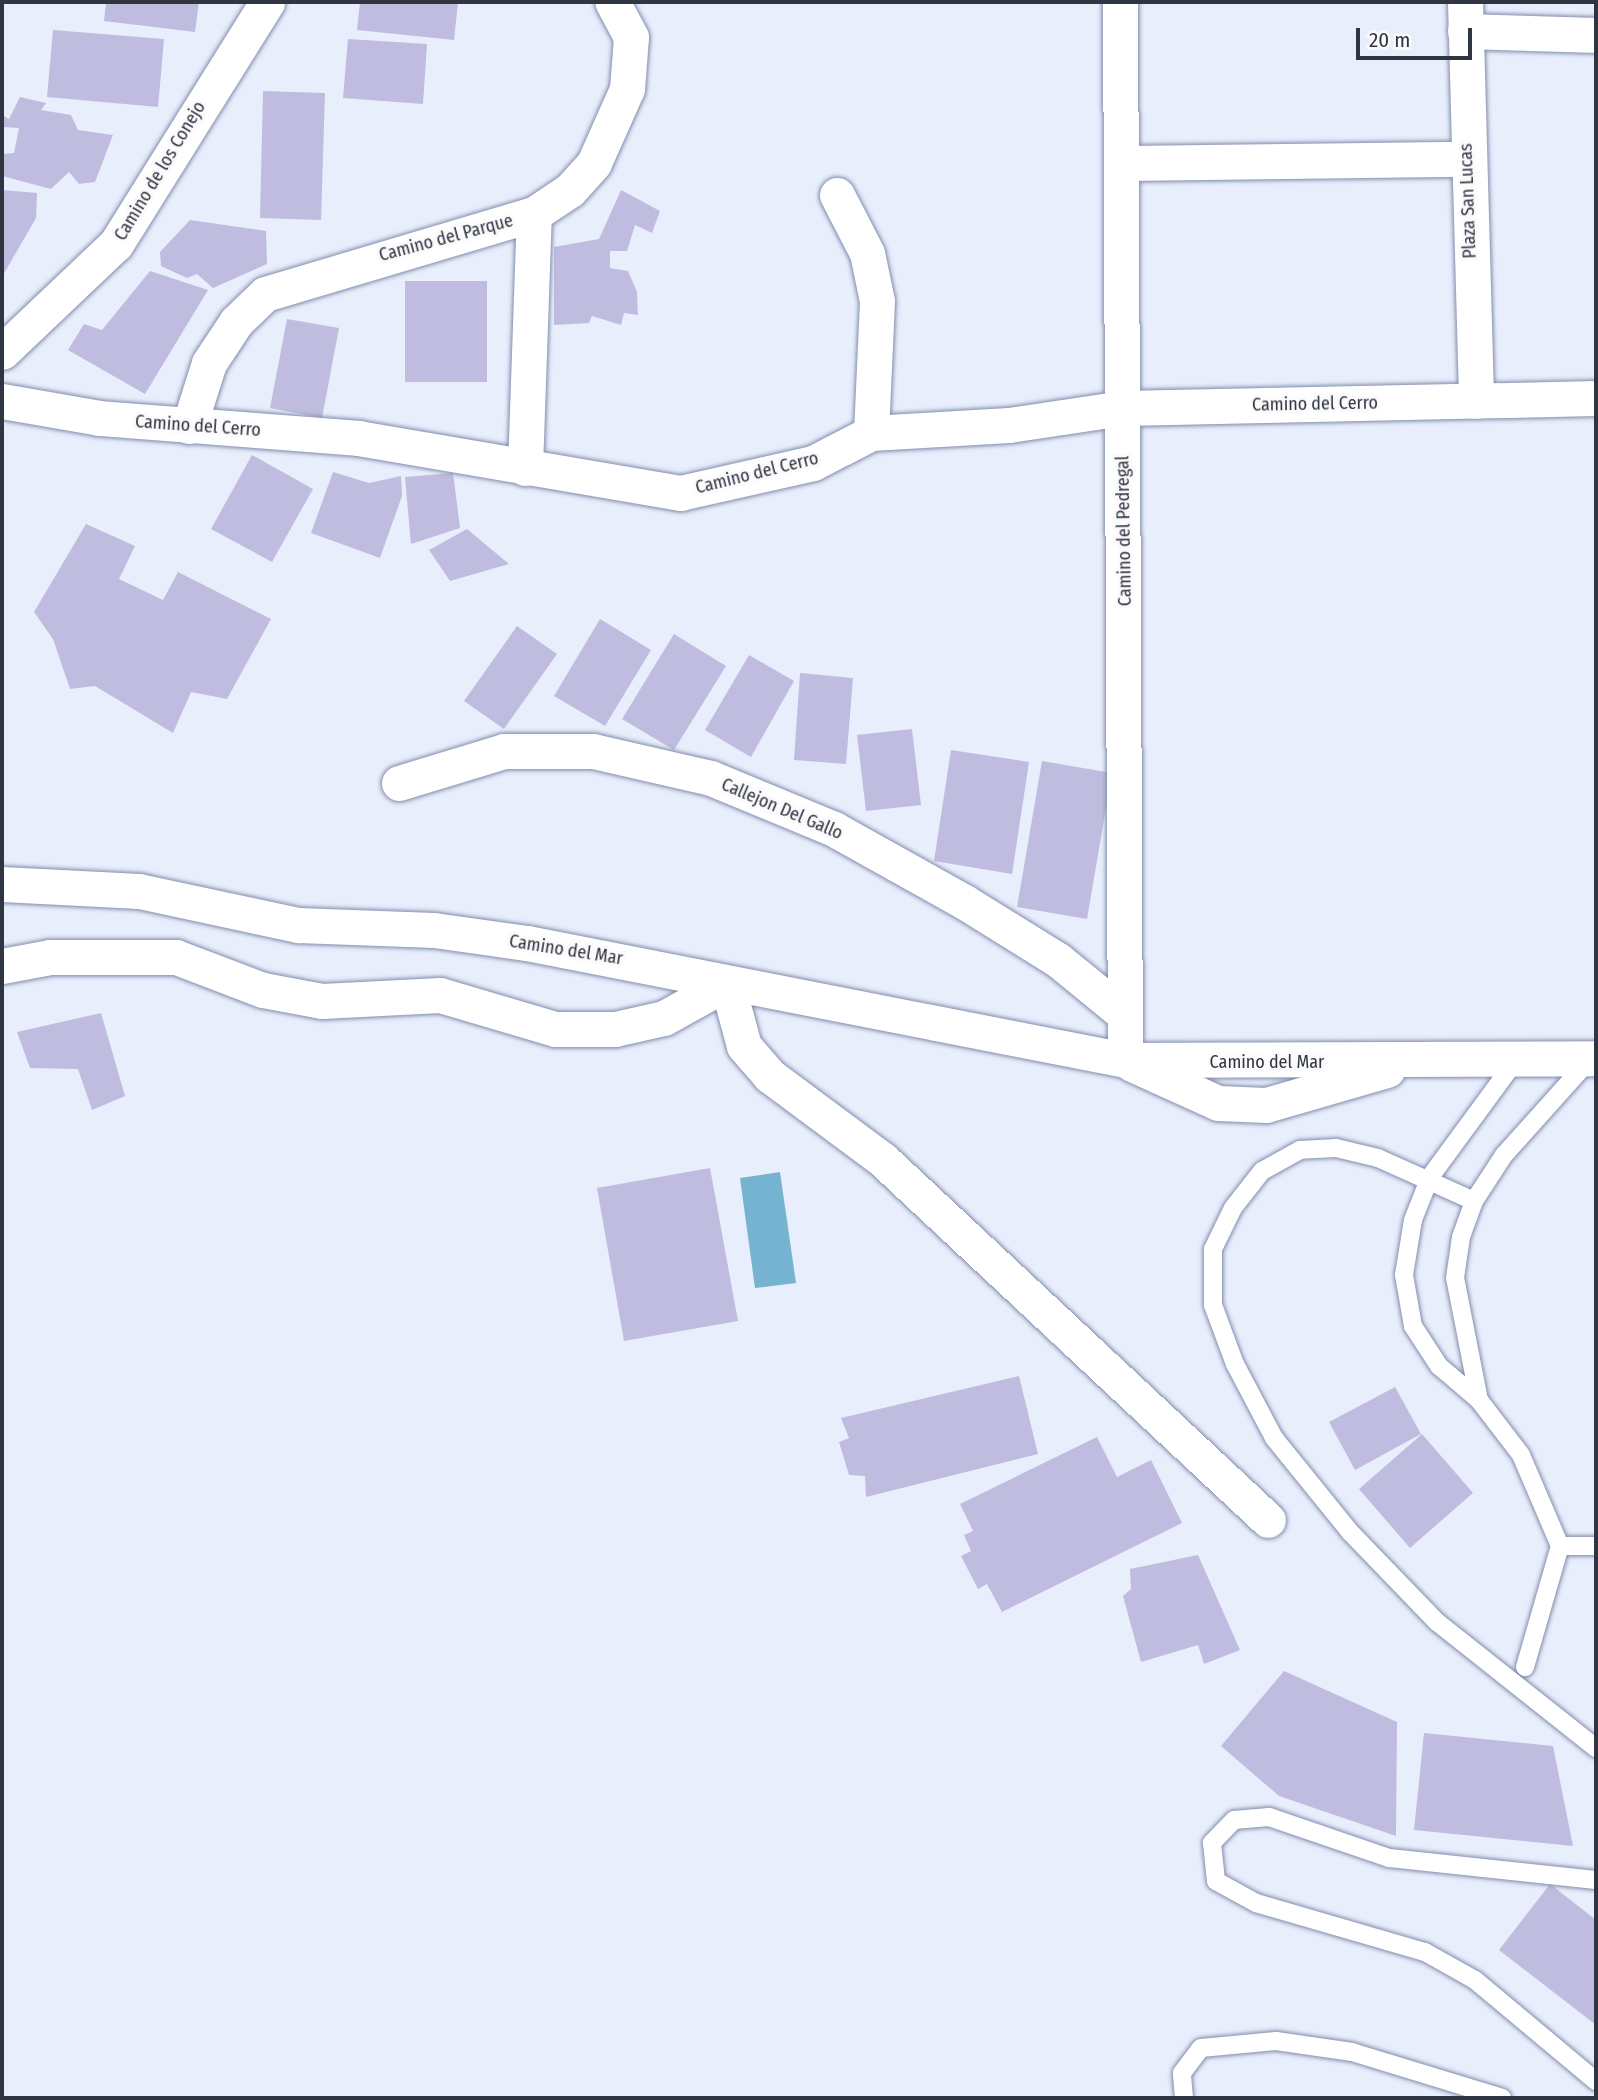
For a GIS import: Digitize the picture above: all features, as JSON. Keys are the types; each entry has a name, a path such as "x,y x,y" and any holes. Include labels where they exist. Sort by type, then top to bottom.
{"street":[{"name":"Camino de los Conejo","path":"2,352 116,244 267,2"},
{"name":"Camino del Parque","path":"189,426 209,363 236,322 265,294 534,214 570,190 594,163 627,89 631,37 612,2"},
{"name":"Camino del Pedregal","path":"1120,2 1124,163 1125,1060"},
{"path":"1465,16 1596,35"},
{"name":"Plaza San Lucas","path":"1465,16 1466,159 1476,401"},
{"path":"1124,163 1466,159"},
{"path":"837,195 867,253 877,300 871,433"},
{"path":"526,468 534,214"},
{"name":"Camino del Cerro","path":"2,401 189,426 358,438 680,493 814,463 871,433 1009,425 1123,408 1596,398"},
{"name":"Callejon Del Gallo","path":"399,783 504,751 593,751 711,778 834,829 963,901 1058,960 1123,1013"},
{"name":"Camino del Mar","path":"2,884 139,891 298,925 435,930 634,961 727,983 1125,1060 1218,1103 1266,1105 1335,1090 1408,1062 1593,1059"},
{"path":"2,966 50,957 176,957 287,995 323,1001 440,995 555,1029 615,1029 664,1018 727,983 744,1046 770,1076 883,1160 1268,1520"}],"lane":[{"path":"1479,1400 1455,1278 1474,1201 1504,1156 1593,1059"},
{"path":"1516,1060 1430,1177 1413,1220 1404,1275 1413,1326 1439,1366 1479,1400 1521,1455 1560,1546 1525,1667"},
{"path":"1474,1201 1430,1177 1336,1148 1300,1150 1262,1171 1213,1248 1213,1305 1235,1364 1274,1438 1351,1533 1437,1622 1596,1748"},
{"path":"1560,1546 1596,1546"},
{"path":"1596,1880 1389,1858 1269,1816 1234,1820 1212,1843 1216,1881 1256,1903 1425,1952 1475,1980 1596,2081"},
{"path":"1184,2098 1182,2073 1202,2048 1276,2041 1352,2052 1502,2098"}],"water":[{"path":"780,1172 796,1283 755,1288 740,1178"}],"building":[{"path":"106,2 199,2 195,32 104,21"},
{"path":"360,2 458,2 454,40 357,30"},
{"path":"53,30 164,39 158,107 47,97"},
{"path":"348,39 427,44 423,104 343,98"},
{"path":"263,91 325,93 321,220 260,218"},
{"path":"20,97 46,103 41,110 71,115 78,130 113,135 95,182 79,184 69,172 51,189 2,176 2,154 14,153 19,128 2,127 2,115 9,119"},
{"path":"2,190 37,193 36,218 2,277"},
{"path":"621,190 660,211 652,233 635,225 627,251 610,251 610,268 628,271 637,292 638,315 624,313 621,325 592,316 589,323 554,325 554,247 599,239"},
{"path":"190,220 266,231 267,264 213,288 197,274 187,278 161,266 160,252"},
{"path":"150,271 208,290 145,394 68,350 84,324 102,330"},
{"path":"405,281 487,281 487,382 405,382"},
{"path":"287,319 339,328 322,418 270,408"},
{"path":"252,455 313,489 272,562 211,529"},
{"path":"333,472 369,483 401,476 402,496 380,558 311,533"},
{"path":"453,473 460,528 411,544 405,477"},
{"path":"86,524 135,546 119,579 163,600 178,572 271,619 227,699 191,692 173,733 95,686 70,689 53,639 34,612"},
{"path":"467,529 509,564 450,581 429,550"},
{"path":"600,619 651,650 605,726 554,696"},
{"path":"517,626 557,654 504,729 464,701"},
{"path":"674,634 726,666 674,750 622,719"},
{"path":"749,655 794,681 751,757 705,730"},
{"path":"800,673 853,678 846,764 794,760"},
{"path":"912,729 921,805 866,811 857,735"},
{"path":"951,750 1029,762 1012,874 934,861"},
{"path":"1042,761 1112,773 1087,919 1017,907"},
{"path":"101,1013 125,1096 92,1110 78,1069 30,1068 17,1032"},
{"path":"710,1168 738,1321 624,1341 597,1188"},
{"path":"1019,1376 1038,1454 866,1497 865,1476 849,1475 839,1442 849,1438 841,1418"},
{"path":"1395,1387 1421,1434 1355,1470 1329,1422"},
{"path":"1422,1434 1473,1493 1410,1548 1359,1489"},
{"path":"1097,1437 1117,1477 1151,1460 1182,1523 1002,1612 987,1584 978,1589 961,1556 971,1551 964,1535 973,1531 960,1504"},
{"path":"1198,1555 1240,1650 1204,1664 1198,1645 1141,1662 1123,1596 1131,1589 1130,1569"},
{"path":"1284,1671 1397,1722 1396,1836 1279,1796 1221,1746"},
{"path":"1424,1733 1553,1746 1573,1846 1414,1830"},
{"path":"1550,1884 1596,1920 1596,2025 1499,1950"}]}
